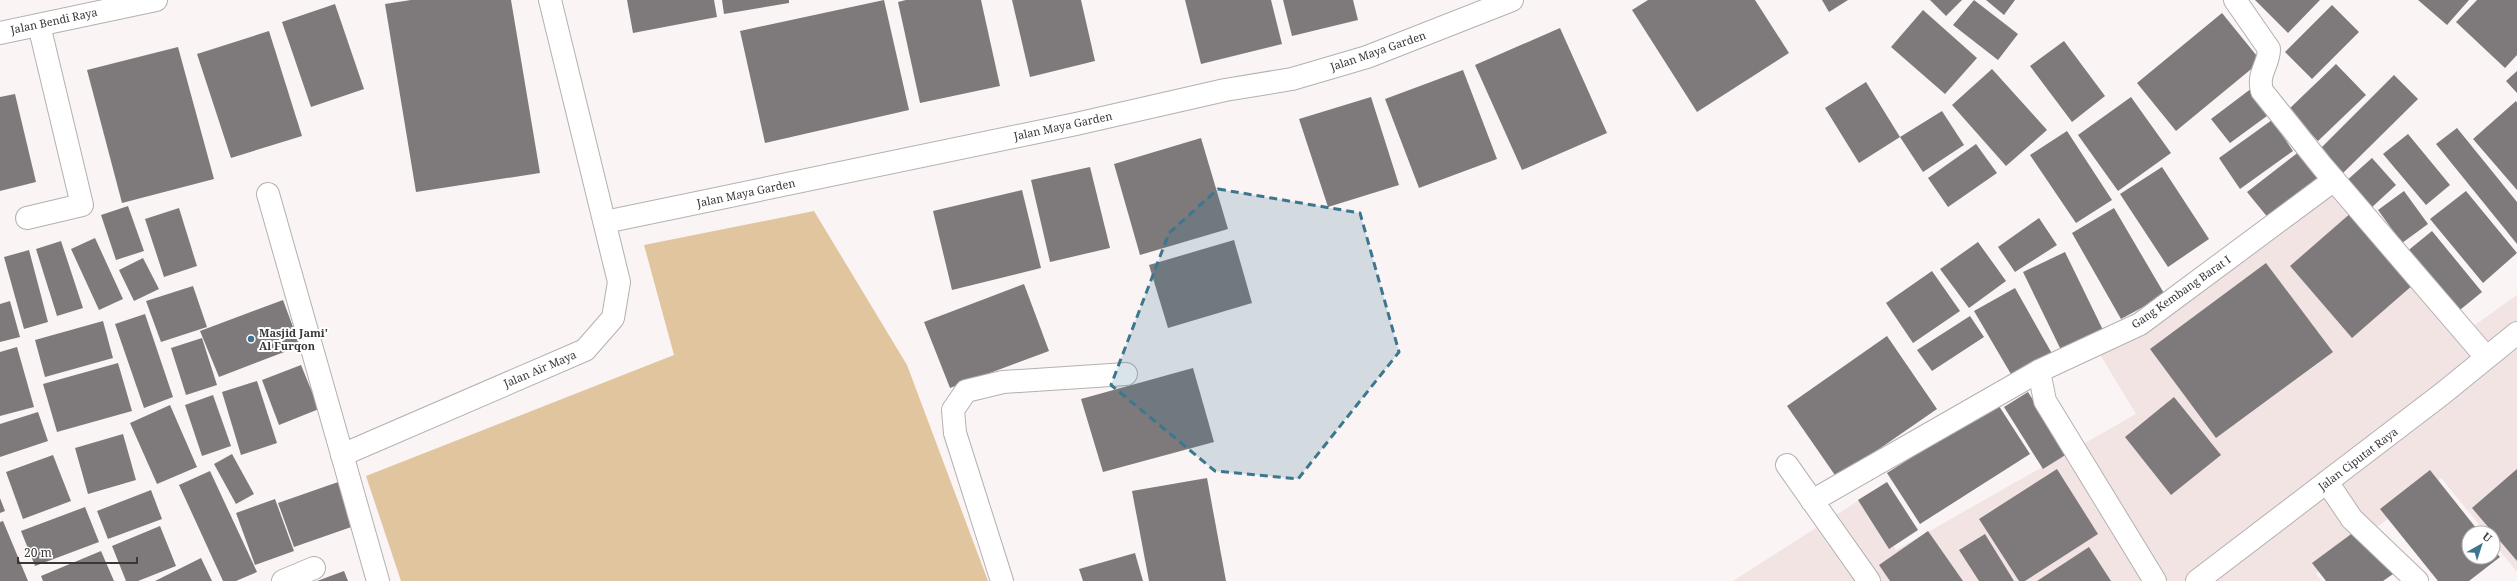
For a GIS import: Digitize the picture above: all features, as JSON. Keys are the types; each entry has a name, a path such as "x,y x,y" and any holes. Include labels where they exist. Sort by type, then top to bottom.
{"street":[{"name":"Jalan Bendi Raya","path":"0,33 156,0"},
{"name":"Jalan Air Maya","path":"342,454 585,350 613,318 619,282 550,0"},
{"name":"Jalan Maya Garden","path":"605,222 1076,124 1225,90 1292,78 1367,57 1512,0"},
{"path":"2235,0 2269,49 2269,56 2259,81 2262,91 2334,180 2486,357"},
{"path":"27,218 82,205 38,25"},
{"name":"Gang Kembang Barat I","path":"1812,501 2039,371 2140,324 2334,180"},
{"path":"268,194 378,581"},
{"name":"Jalan Ciputat Raya","path":"2197,581 2442,394 2517,333"},
{"path":"2039,371 2045,401 2155,581"},
{"path":"1002,581 955,433 953,410 966,391 1003,382 1126,374"},
{"path":"1787,465 1869,581"},
{"path":"2328,482 2352,519 2417,581"},
{"path":"283,581 314,568"}],"highlighted area":[{"path":"1218,189 1360,213 1399,352 1298,479 1215,471 1111,385 1169,233"}],"shaded area":[{"path":"2345,180 2465,332 2517,295 2517,572 2501,552 2501,525 2479,525 2441,478 2316,574 2322,581 1733,581 1864,497 1896,550 2136,414 2099,353"},
{"path":"814,211 907,365 988,581 401,581 366,476 674,355 644,245"}],"building":[{"path":"411,0 511,0 540,173 416,192 385,4"},
{"path":"627,0 714,0 717,17 633,33"},
{"path":"722,0 789,0 789,3 724,14"},
{"path":"884,0 909,110 765,143 740,31"},
{"path":"906,0 981,0 1000,86 920,103 898,2"},
{"path":"1012,0 1081,0 1095,61 1030,77"},
{"path":"1185,0 1271,0 1282,44 1201,64"},
{"path":"1283,0 1353,0 1358,20 1292,36"},
{"path":"1648,0 1755,0 1789,53 1697,112 1632,10"},
{"path":"1822,0 1848,0 1829,12"},
{"path":"1930,0 1962,0 1946,16"},
{"path":"1974,0 2018,34 1998,60 1953,25"},
{"path":"1986,0 2015,0 2004,15"},
{"path":"2255,0 2320,0 2288,33"},
{"path":"2418,0 2469,0 2447,25"},
{"path":"2477,0 2517,0 2517,55 2505,68 2456,22"},
{"path":"335,4 364,89 311,107 282,22"},
{"path":"2332,5 2359,32 2312,79 2285,52"},
{"path":"1923,10 1977,58 1945,94 1891,47"},
{"path":"2222,13 2261,61 2176,131 2137,83"},
{"path":"1560,28 1607,133 1522,170 1475,65"},
{"path":"269,31 302,136 231,158 197,54"},
{"path":"2064,41 2105,96 2072,122 2030,66"},
{"path":"178,47 214,179 122,203 87,70"},
{"path":"2336,64 2366,95 2318,141 2288,110"},
{"path":"1992,69 2047,130 2006,166 1952,105"},
{"path":"1463,70 1497,159 1419,188 1385,99"},
{"path":"2517,71 2517,93 2506,81"},
{"path":"2394,75 2418,99 2342,174 2319,150"},
{"path":"1866,82 1900,137 1859,163 1825,108"},
{"path":"2252,88 2271,113 2230,143 2211,119"},
{"path":"15,94 36,182 0,191 0,97"},
{"path":"1371,97 1399,185 1328,207 1299,119"},
{"path":"2131,97 2171,153 2118,191 2078,135"},
{"path":"2516,101 2517,103 2517,190 2473,139"},
{"path":"1942,111 1964,145 1923,172 1900,137"},
{"path":"2272,120 2293,151 2240,189 2219,158"},
{"path":"2457,128 2517,202 2517,244 2436,144"},
{"path":"2067,131 2112,200 2076,223 2030,155"},
{"path":"2408,134 2450,185 2426,205 2383,154"},
{"path":"1201,138 1228,229 1140,255 1114,164"},
{"path":"1976,144 1997,173 1948,207 1928,178"},
{"path":"2300,151 2321,178 2269,219 2247,192"},
{"path":"2372,158 2396,185 2370,209 2345,182"},
{"path":"1090,167 1110,248 1050,262 1031,180"},
{"path":"2162,167 2209,239 2168,267 2120,194"},
{"path":"1022,190 1041,268 952,290 933,211"},
{"path":"2404,191 2428,224 2402,243 2378,210"},
{"path":"2466,191 2517,253 2483,283 2430,219"},
{"path":"128,206 144,251 116,260 101,215"},
{"path":"179,208 197,266 164,277 145,219"},
{"path":"2114,208 2165,295 2121,319 2072,233"},
{"path":"2352,212 2414,284 2352,338 2290,266"},
{"path":"2039,218 2057,245 2015,272 1998,247"},
{"path":"2432,231 2482,292 2455,314 2405,253"},
{"path":"95,238 123,299 99,310 71,249"},
{"path":"1234,240 1252,303 1168,328 1149,265"},
{"path":"61,241 83,308 57,316 36,249"},
{"path":"1978,242 2006,281 1969,308 1940,269"},
{"path":"29,250 48,322 24,329 4,257"},
{"path":"2065,252 2103,330 2061,350 2023,272"},
{"path":"143,258 159,289 134,301 119,270"},
{"path":"2266,263 2333,352 2216,438 2150,349"},
{"path":"1932,271 1960,311 1913,343 1886,303"},
{"path":"1024,284 1049,351 950,388 924,322"},
{"path":"193,286 207,327 161,342 146,301"},
{"path":"2015,288 2055,359 2015,381 1974,311"},
{"name":"Masjid Jami' Al Furqon","path":"283,300 300,346 219,377 200,331"},
{"path":"10,301 20,337 0,342 0,304"},
{"path":"145,314 173,397 144,408 115,324"},
{"path":"1970,316 1984,337 1932,371 1917,350"},
{"path":"103,321 113,358 45,377 35,340"},
{"path":"1887,336 1937,409 1837,478 1787,406"},
{"path":"202,338 217,385 186,395 171,348"},
{"path":"17,347 34,407 0,416 0,352"},
{"path":"118,363 132,411 57,432 43,384"},
{"path":"301,365 319,409 279,425 262,380"},
{"path":"1193,368 1214,442 1103,472 1081,399"},
{"path":"257,381 277,443 241,455 222,392"},
{"path":"2028,392 2067,454 2043,469 2004,407"},
{"path":"213,395 231,446 202,456 185,405"},
{"path":"2174,397 2221,455 2171,495 2125,437"},
{"path":"1997,403 2030,454 1920,524 1887,473"},
{"path":"170,405 197,467 157,484 130,423"},
{"path":"38,412 48,441 0,457 0,424"},
{"path":"123,434 136,480 88,494 75,448"},
{"path":"232,454 254,494 236,504 214,464"},
{"path":"53,455 71,501 23,519 6,472"},
{"path":"2057,469 2098,534 2025,581 2019,581 1979,519"},
{"path":"2517,469 2517,561 2501,542 2501,525 2486,525 2472,508"},
{"path":"2430,470 2474,525 2461,525 2461,565 2490,565 2469,581 2438,581 2380,509"},
{"path":"210,471 257,572 236,581 223,581 179,485"},
{"path":"1207,478 1226,581 1149,581 1132,491"},
{"path":"341,481 357,525 294,547 278,503"},
{"path":"1887,482 1918,530 1889,549 1858,500"},
{"path":"151,490 162,519 108,539 97,511"},
{"path":"0,498 5,511 0,513"},
{"path":"275,499 294,551 255,565 236,513"},
{"path":"85,507 99,542 35,566 21,531"},
{"path":"3,521 28,581 0,581 0,522"},
{"path":"160,526 176,566 138,581 126,581 112,546"},
{"path":"2358,529 2393,574 2383,581 2326,581 2312,563"},
{"path":"1928,531 1963,581 1890,581 1879,565"},
{"path":"1985,534 2014,581 1979,581 1959,550"},
{"path":"2089,547 2111,581 2037,581"},
{"path":"101,551 114,581 43,581 41,576"},
{"path":"1135,553 1143,581 1083,581 1079,569"},
{"path":"201,558 212,581 155,581"},
{"path":"344,571 348,581 317,581"}],"place":[{"name":"Masjid Jami' Al Furqon","path":"251,339"}]}
